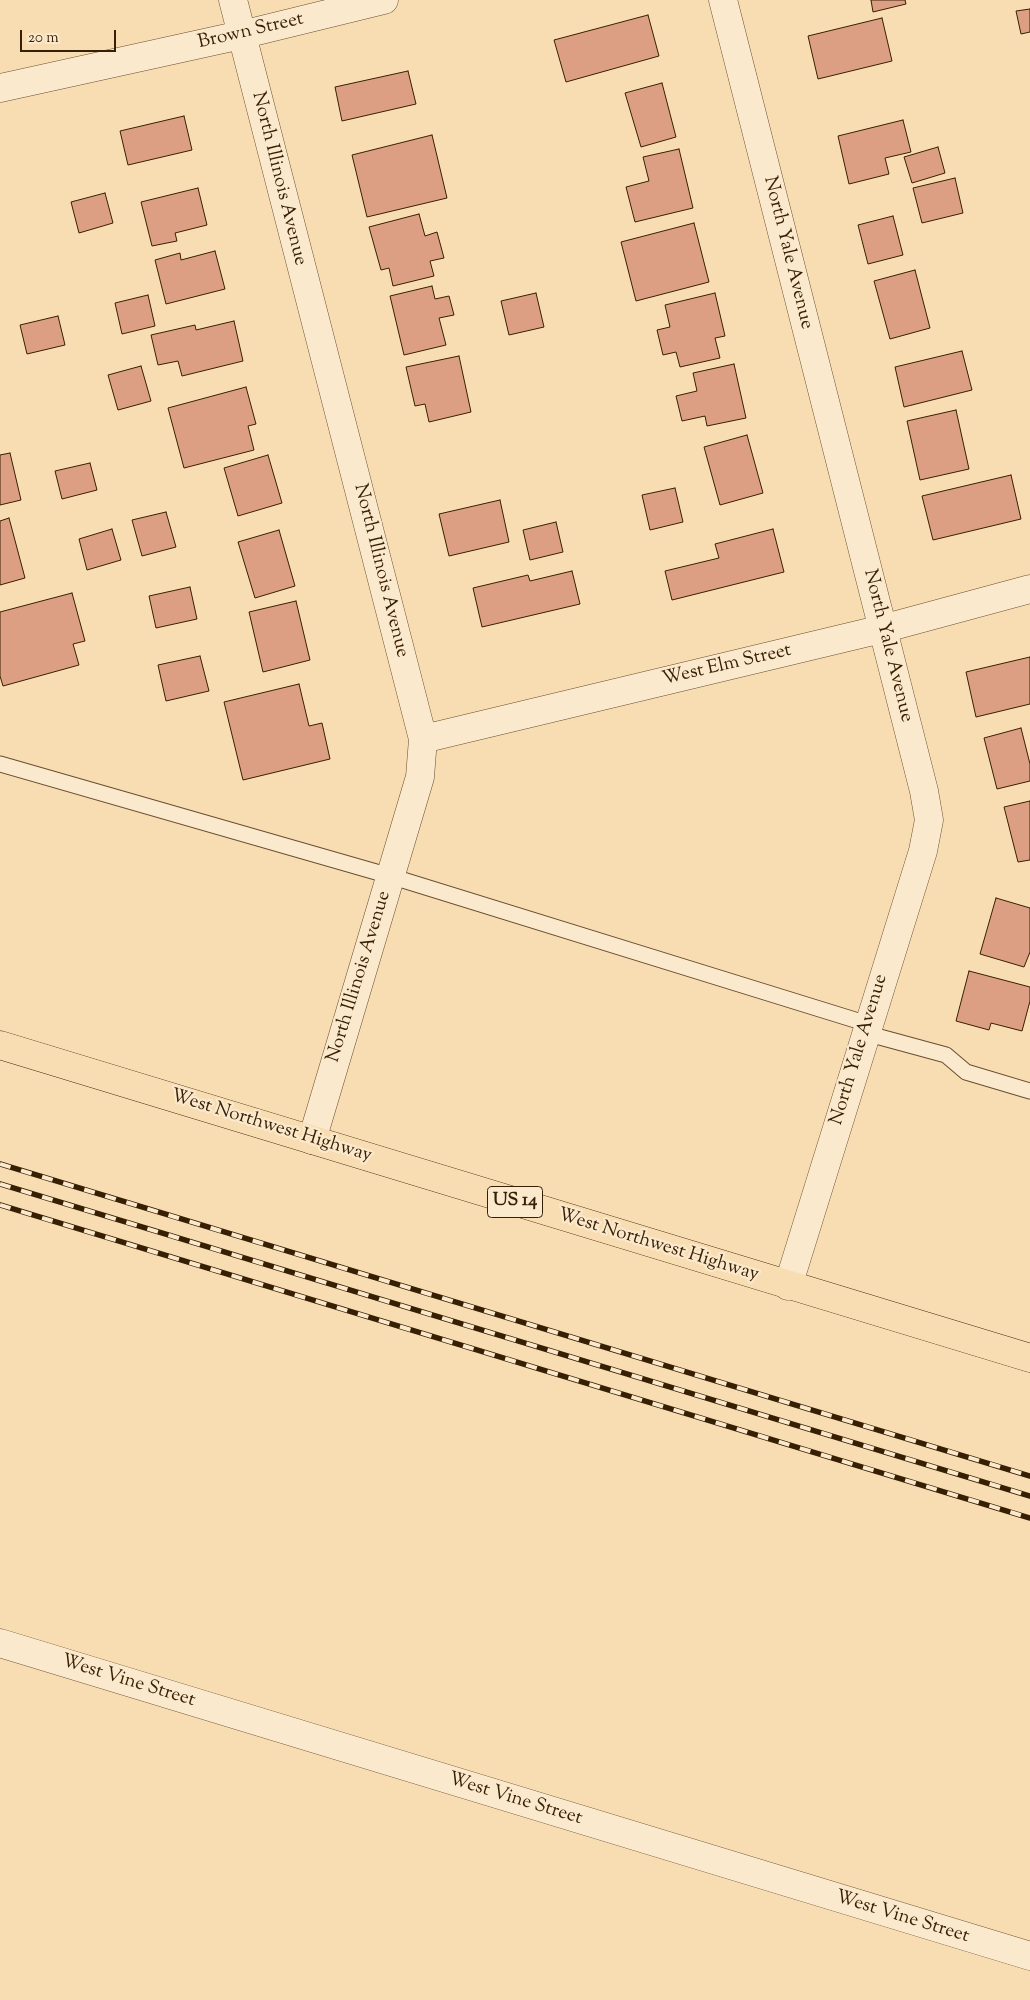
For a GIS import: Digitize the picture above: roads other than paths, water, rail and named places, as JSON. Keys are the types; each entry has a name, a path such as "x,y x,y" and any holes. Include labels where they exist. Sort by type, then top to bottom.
{"main road":[{"name":"West Northwest Highway","path":"0,1045 1030,1358"}],"street":[{"name":"North Illinois Avenue","path":"233,0 423,739 420,777 312,1140"},
{"name":"Brown Street","path":"0,88 241,35 384,0"},
{"name":"North Yale Avenue","path":"722,0 924,791 929,820 923,851 788,1286"},
{"name":"West Elm Street","path":"423,739 882,629 1030,590"},
{"name":"West Vine Street","path":"0,1643 1030,1956"}],"lane":[{"path":"0,764 390,876 946,1055 966,1072 1030,1091"}],"railway":[{"path":"0,1164 1030,1476"},
{"path":"0,1184 1030,1496"},
{"path":"0,1205 1030,1518"}]}
